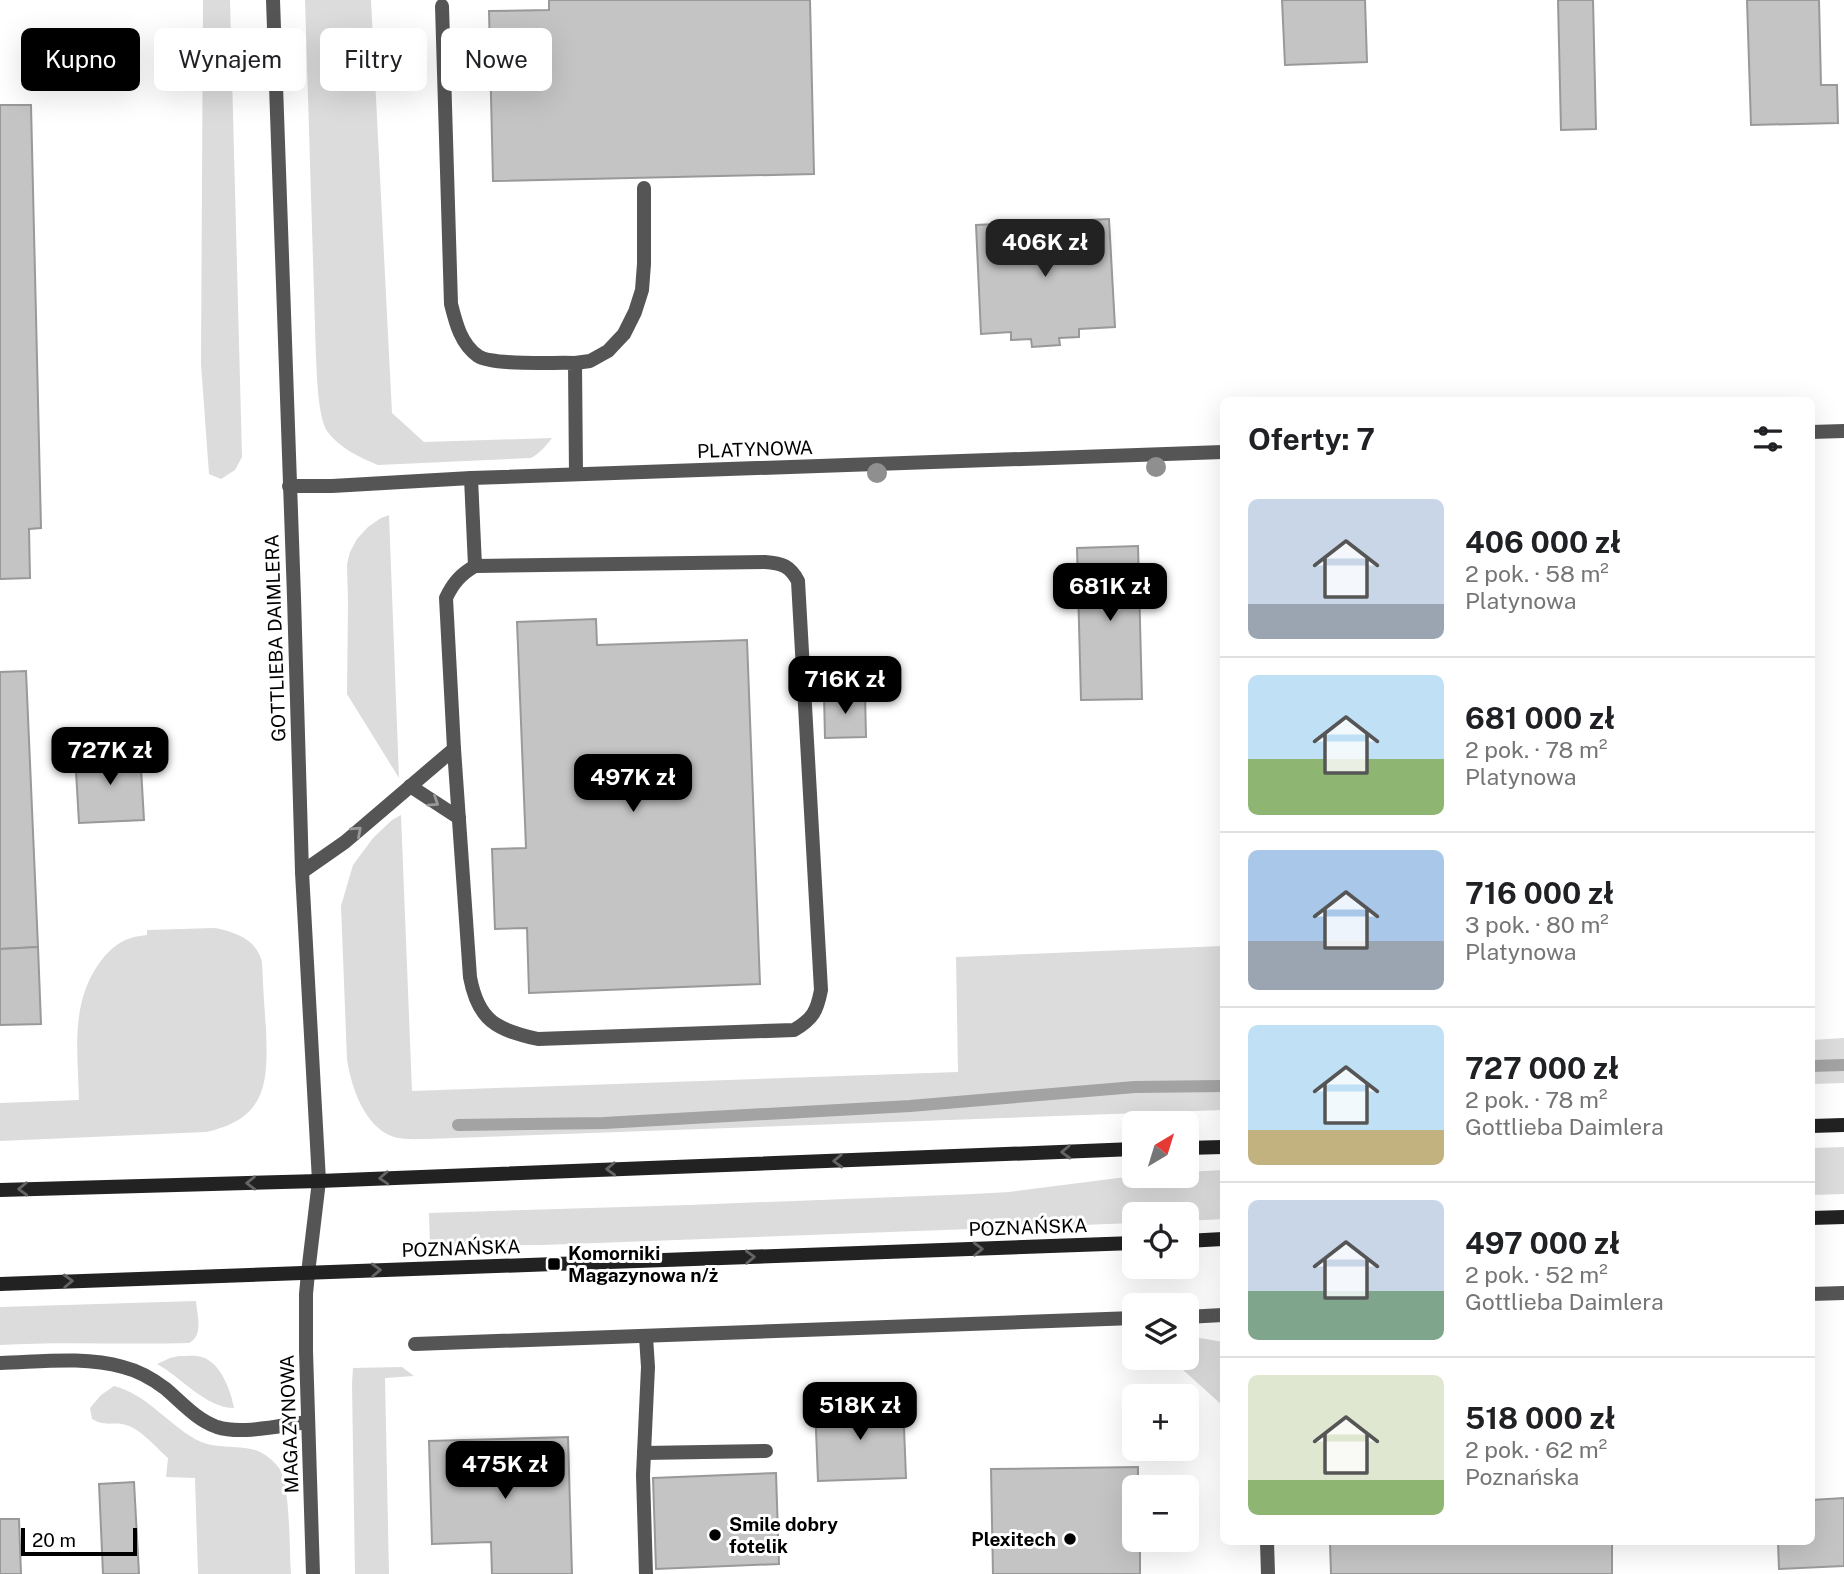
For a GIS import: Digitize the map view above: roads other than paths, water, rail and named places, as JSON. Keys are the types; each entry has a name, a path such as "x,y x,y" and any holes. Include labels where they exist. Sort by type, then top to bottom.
{"main road":[{"path":"1815,1126 1844,1125"},
{"path":"1199,1148 1220,1147"},
{"path":"0,1190 319,1181 1122,1149"},
{"path":"1815,1218 1844,1217"},
{"path":"1199,1240 1220,1239"},
{"name":"POZNAŃSKA","path":"0,1283 1122,1243"}],"street":[{"name":"GOTTLIEBA DAIMLERA","path":"274,0 302,872 319,1181 308,1273"},
{"path":"442,6 451,304 456,327 467,346 480,358 497,361 575,363 590,361 608,352 624,334 642,290 644,188"},
{"path":"575,363 576,474"},
{"path":"1815,432 1844,431"},
{"name":"PLATYNOWA","path":"289,486 1220,452"},
{"path":"471,478 475,566"},
{"path":"765,562 775,563 793,572 798,581 821,990 818,1007 808,1022 794,1030 538,1039 513,1033 494,1024 482,1011 474,996 470,977 454,749 446,598 462,573 475,566 765,562"},
{"path":"302,872 345,842 454,749"},
{"path":"410,786 458,818"},
{"name":"MAGAZYNOWA","path":"308,1273 306,1317 313,1574"},
{"path":"1815,1294 1844,1293"},
{"path":"1199,1316 1220,1315"},
{"path":"415,1344 1122,1318"},
{"path":"646,1337 648,1367 643,1475 646,1574"},
{"path":"0,1363 75,1361 124,1367 152,1380 206,1422 220,1428 249,1429 308,1422"},
{"path":"644,1453 766,1451"},
{"path":"1267,1545 1268,1574"}],"waterway":[{"path":"1815,1066 1844,1065"},
{"path":"458,1125 604,1123 910,1106 1135,1087 1220,1086"}],"place":[{"name":"Komorniki Magazynowa n/ż","path":"554,1264"},
{"name":"Smile dobry fotelik","path":"715,1535"},
{"name":"Plexitech","path":"1070,1539"}]}
